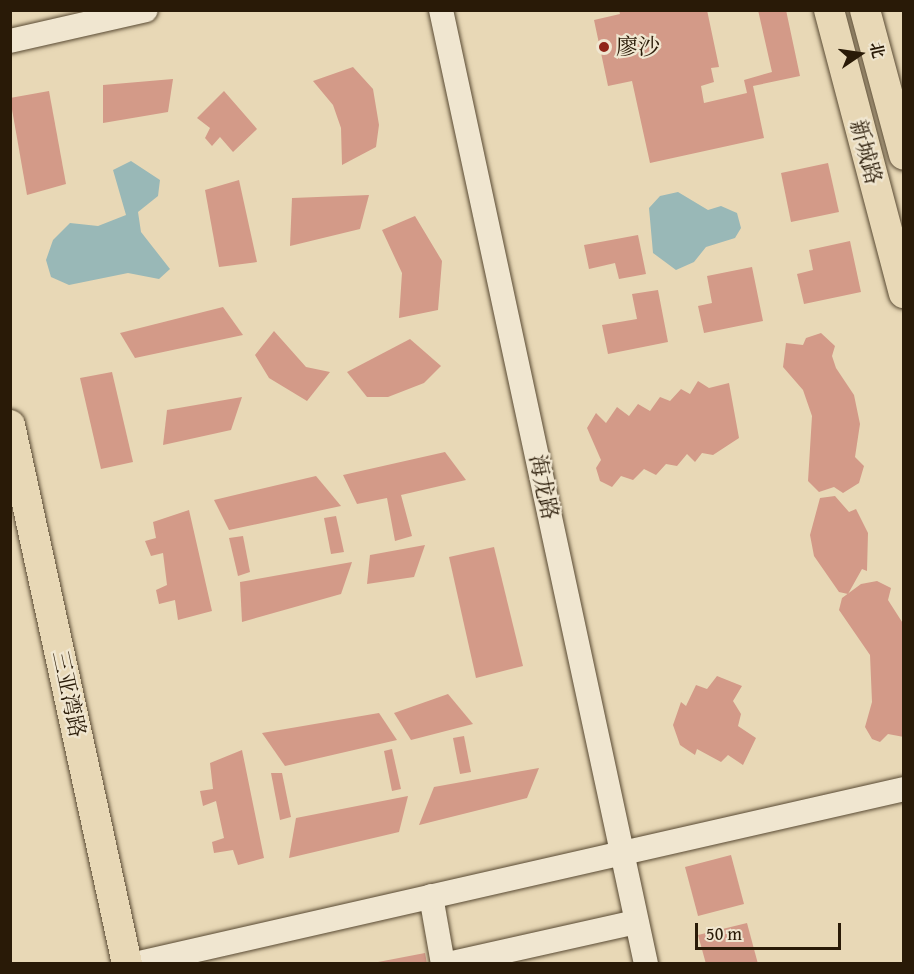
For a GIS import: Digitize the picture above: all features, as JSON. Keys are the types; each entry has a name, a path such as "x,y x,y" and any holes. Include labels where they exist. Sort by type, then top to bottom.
{"main road":[{"name":"新城路","path":"829,10 903,293"},
{"name":"新城路","path":"865,10 903,155"},
{"name":"三亚湾路","path":"10,425 127,963"}],"street":[{"path":"10,41 146,10"},
{"name":"海龙路","path":"441,10 646,963"},
{"path":"135,963 234,952 431,896 903,789"},
{"path":"431,896 443,963"},
{"path":"448,963 636,922"}],"water":[{"path":"131,161 160,180 158,196 138,212 141,232 170,269 159,279 128,273 69,285 51,277 46,260 53,240 70,223 98,226 126,215 113,170"},
{"path":"678,192 708,210 721,206 737,213 741,228 735,238 706,247 694,262 676,270 653,253 649,208 660,196"}],"building":[{"path":"619,10 707,10 719,67 711,68 714,82 701,86 704,103 747,93 744,80 772,72 758,10 786,10 800,76 753,86 764,138 650,163 632,81 608,86 594,20 620,14"},
{"path":"353,67 373,89 379,125 376,147 342,165 341,128 333,105 313,81"},
{"path":"173,79 168,112 103,123 103,85"},
{"path":"49,91 66,184 27,195 10,98"},
{"path":"224,91 257,129 233,152 220,137 212,146 205,138 210,128 197,118"},
{"path":"828,163 839,212 791,222 781,173"},
{"path":"239,180 257,262 219,267 205,190"},
{"path":"369,195 360,229 290,246 292,198"},
{"path":"415,216 442,261 438,310 399,318 402,273 382,230"},
{"path":"638,235 646,274 619,279 615,263 589,269 584,245"},
{"path":"850,241 861,292 804,304 797,274 813,270 809,250"},
{"path":"752,267 763,321 704,333 698,306 712,303 707,276"},
{"path":"658,290 668,342 608,354 602,325 637,319 632,294"},
{"path":"223,307 243,335 135,358 120,333"},
{"path":"274,331 306,367 330,372 307,401 269,378 255,355"},
{"path":"821,333 835,346 832,356 836,368 854,395 860,424 855,457 864,466 859,483 843,493 834,487 819,492 808,481 812,416 803,390 783,367 786,343 803,345 806,338"},
{"path":"410,339 441,366 424,383 388,397 367,397 347,372"},
{"path":"112,372 133,462 101,469 80,378"},
{"path":"698,381 709,388 729,383 739,438 713,455 702,453 695,462 687,454 677,466 666,464 656,475 644,469 633,480 621,476 612,487 600,481 596,468 601,460 587,428 596,413 606,423 617,407 629,416 638,404 650,411 660,397 670,401 681,389 690,394"},
{"path":"242,397 231,430 163,445 167,410"},
{"path":"445,452 466,480 401,495 412,536 395,541 387,498 357,504 343,475"},
{"path":"316,476 341,506 229,530 214,500"},
{"path":"835,496 849,512 856,509 868,533 867,571 862,569 848,594 839,592 814,556 810,535 820,498"},
{"path":"189,510 212,611 178,620 175,600 159,604 156,590 167,585 163,553 151,556 145,541 156,538 153,522"},
{"path":"336,516 344,552 331,554 324,518"},
{"path":"243,536 250,572 238,576 229,538"},
{"path":"425,545 414,577 367,584 370,555"},
{"path":"494,547 523,666 476,678 449,557"},
{"path":"352,562 341,594 242,622 240,582"},
{"path":"877,581 891,588 888,600 904,625 904,737 888,734 880,742 872,739 865,727 872,702 870,655 839,610 842,598 861,584"},
{"path":"717,676 742,686 733,701 741,714 738,726 756,738 743,765 728,755 721,762 697,749 695,755 680,745 673,725 681,702 686,706 696,685 707,689"},
{"path":"448,694 473,724 411,740 394,713"},
{"path":"379,713 397,740 285,766 262,733"},
{"path":"464,736 471,772 460,774 453,738"},
{"path":"392,749 401,789 392,791 384,751"},
{"path":"242,750 264,858 238,865 233,850 214,853 212,842 224,838 216,801 203,806 200,791 213,789 210,763"},
{"path":"539,768 527,798 419,825 434,787"},
{"path":"271,773 282,773 291,817 280,820"},
{"path":"408,796 399,832 289,858 296,818"},
{"path":"731,855 744,904 698,916 685,867"},
{"path":"747,923 758,964 706,964 698,935"},
{"path":"425,953 427,964 378,964 378,962"}],"place":[{"name":"廖沙","path":"604,47"}]}
